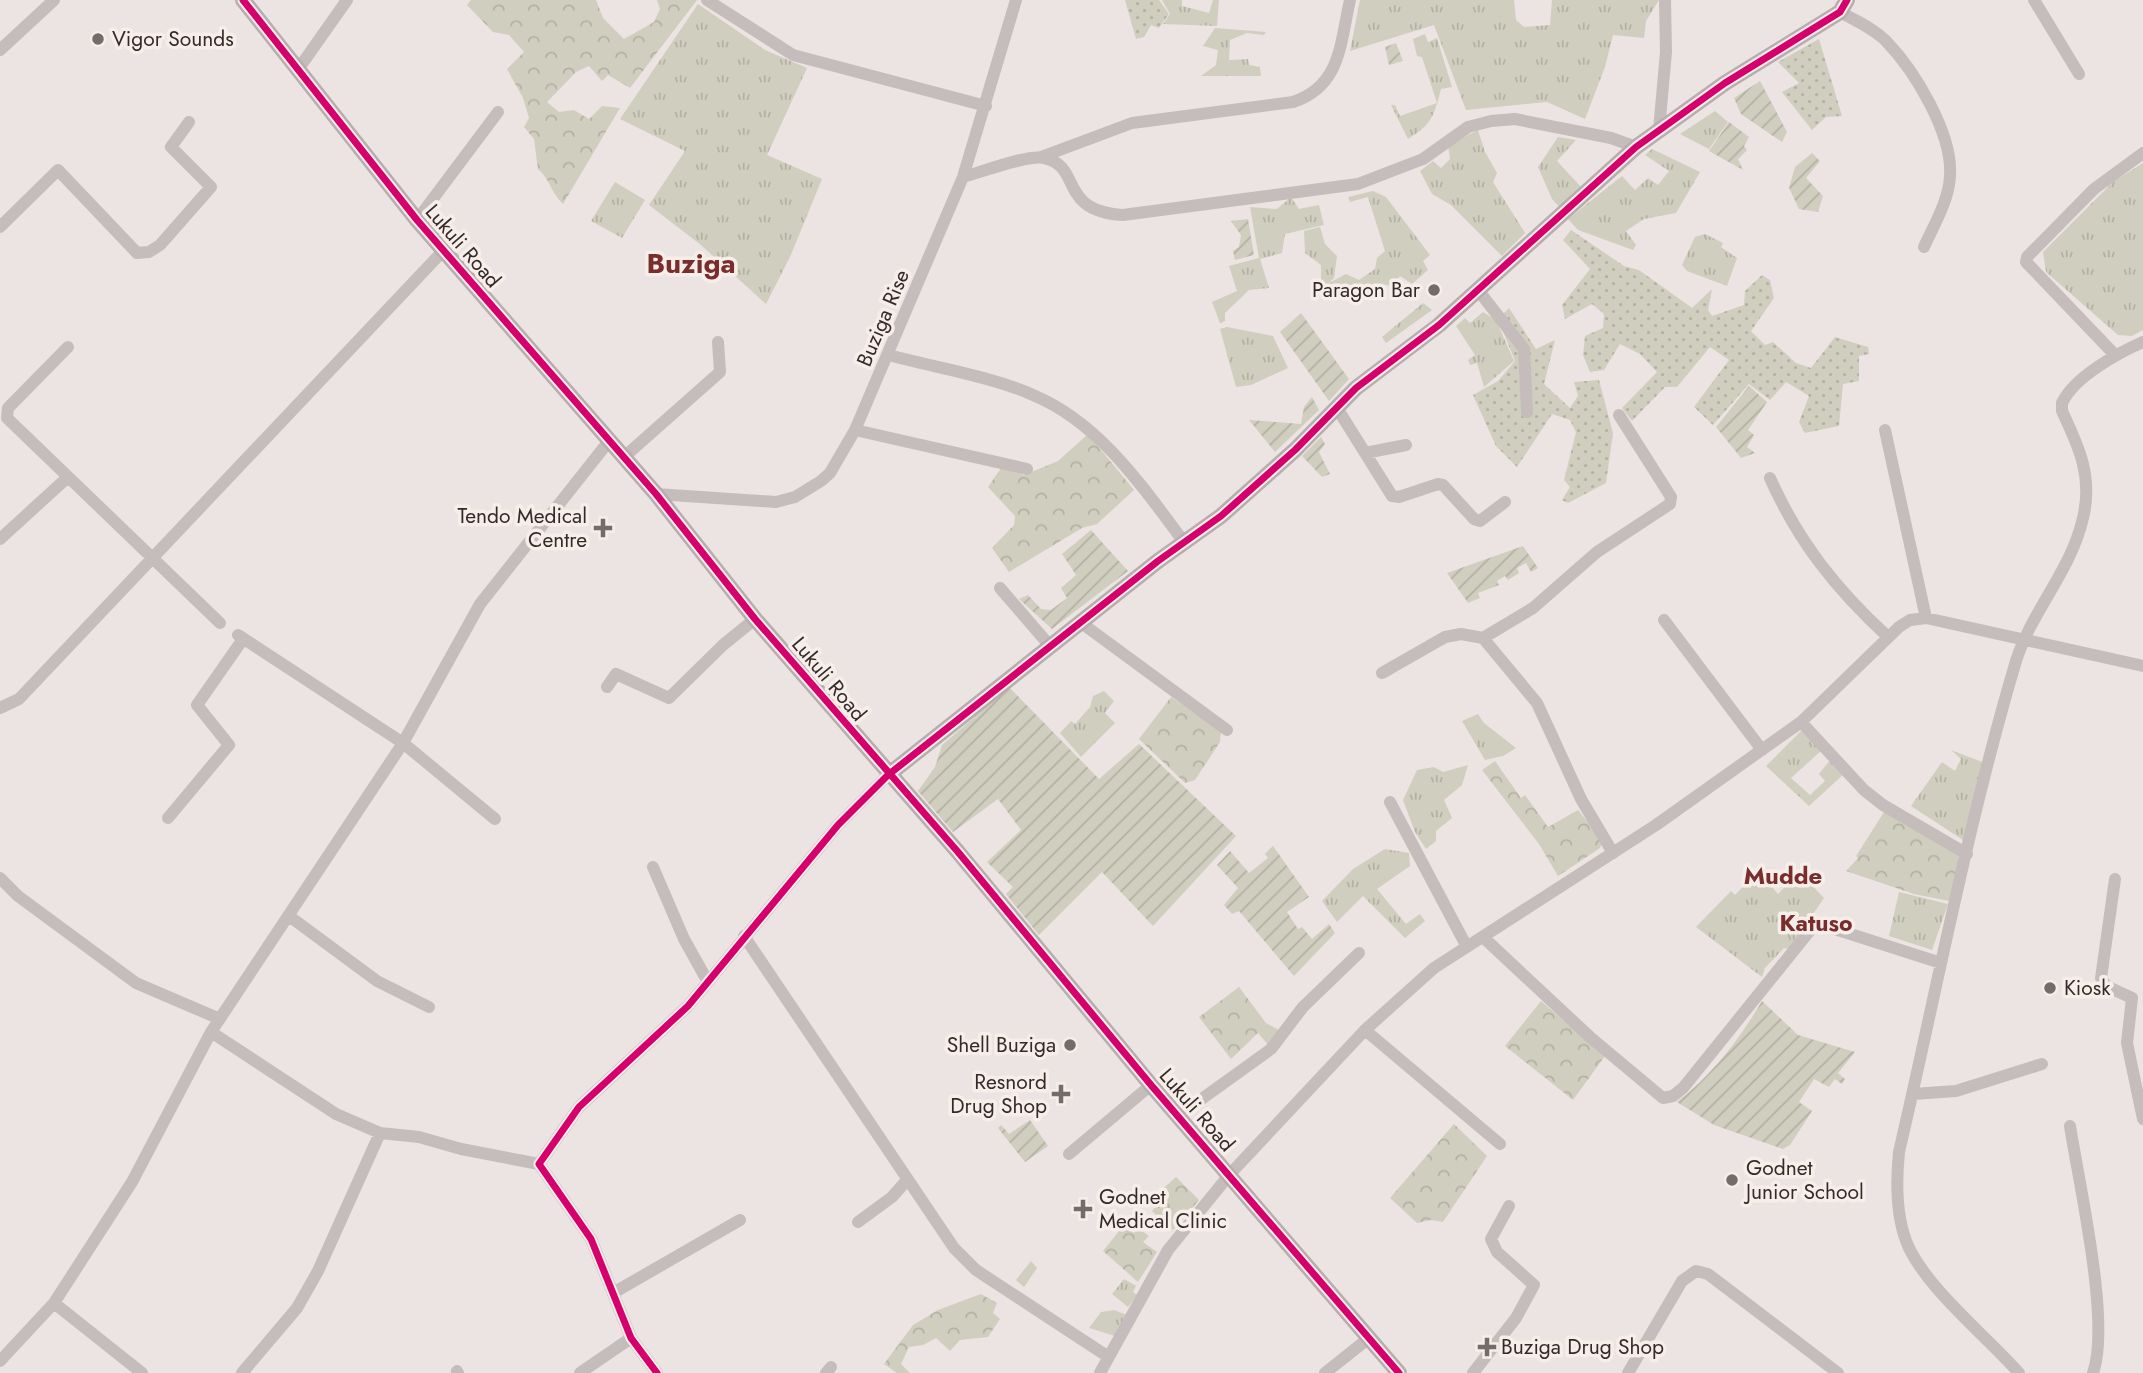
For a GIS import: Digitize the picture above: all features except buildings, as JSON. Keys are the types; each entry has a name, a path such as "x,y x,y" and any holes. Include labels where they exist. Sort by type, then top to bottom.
{"street":[{"path":"0,50 54,0"},
{"name":"Lukuli Road","path":"243,0 443,251 624,457 755,619 888,775 958,852 1151,1085 1399,1373"},
{"path":"297,71 347,0"},
{"path":"707,0 793,55 986,107"},
{"name":"Buziga Rise","path":"656,495 776,502 795,497 830,473 855,430 889,355 964,177 1016,0"},
{"path":"964,177 1041,157 1132,122 1293,102 1309,97 1329,80 1350,0"},
{"path":"1659,130 1666,52 1665,0"},
{"path":"2034,0 2079,74"},
{"path":"539,1164 579,1107 688,1006 838,825 888,775 1230,507 1295,450 1356,388 1439,325 1636,147 1725,83 1844,6 1905,64 1947,143 1950,179 1939,215 1924,247"},
{"path":"417,220 498,112"},
{"path":"1041,157 1057,163 1081,201 1092,210 1123,215 1358,184 1423,159 1468,127 1491,121 1515,119 1611,138 1636,147"},
{"path":"0,227 53,174 62,171 137,253 154,250 211,187 171,147 189,122"},
{"path":"2115,355 2026,262 2027,257 2094,189 2143,153"},
{"path":"0,708 19,699 443,251"},
{"path":"1478,290 1524,349 1527,412"},
{"path":"624,457 720,372 718,342"},
{"path":"2019,1373 1923,1269 1908,1246 1896,1181 1899,1152 2002,709 2023,638 2070,558 2084,516 2087,478 2085,462 2062,411 2062,403 2086,378 2115,355 2143,342"},
{"path":"68,347 6,411 7,418 220,623"},
{"path":"889,355 1031,393 1073,416 1111,450 1184,542"},
{"path":"1336,408 1392,496 1399,497 1438,484 1443,485 1474,519 1480,521 1505,502"},
{"path":"1483,638 1533,608 1597,552 1670,504 1671,497 1619,415"},
{"path":"855,430 1027,470"},
{"path":"1885,430 1926,618"},
{"path":"0,1361 54,1303 132,1182 211,1032 403,743 480,604 609,441"},
{"path":"1365,453 1406,445"},
{"path":"0,539 68,477"},
{"path":"1770,478 1814,558 1847,599 1888,637"},
{"path":"1000,588 1050,646"},
{"path":"1100,1373 1168,1250 1230,1174 1365,1030 1434,968 1613,853 1801,722 1888,637 1910,620 1926,618 2143,666"},
{"path":"607,687 616,674 669,698 723,645 755,619"},
{"path":"1664,620 1762,750"},
{"path":"1080,622 1227,730"},
{"path":"1382,673 1446,637 1461,634 1483,638 1536,703 1581,799 1613,853"},
{"path":"169,818 229,745 197,705 241,637 403,743 495,819"},
{"path":"1801,722 1873,798 1967,854"},
{"path":"1390,802 1467,947"},
{"path":"653,867 684,939 708,982"},
{"path":"0,878 18,896 136,983 220,1019"},
{"path":"2115,879 2101,978 2102,984 2132,998 2127,1043 2143,1118"},
{"path":"289,916 377,981 429,1007"},
{"path":"1484,938 1590,1037 1663,1098 1672,1097 1683,1088 1816,923 1941,963"},
{"path":"744,936 954,1248 976,1270 1107,1356"},
{"path":"1178,1116 1270,1049 1304,1007 1359,953"},
{"path":"1365,1030 1500,1144"},
{"path":"211,1032 336,1114 380,1133 419,1137 461,1149 539,1164 591,1239 631,1338 657,1373"},
{"path":"1913,1094 1956,1091 2042,1064"},
{"path":"1069,1154 1151,1085"},
{"path":"2070,1126 2090,1249 2100,1344 2094,1373"},
{"path":"242,1373 297,1308 318,1271 380,1133"},
{"path":"858,1222 892,1197 907,1180"},
{"path":"1473,1373 1516,1318 1534,1285 1497,1252 1491,1240 1510,1206"},
{"path":"613,1293 740,1220"},
{"path":"1628,1373 1682,1282 1696,1271 1707,1274 1838,1373"},
{"path":"54,1303 142,1373"},
{"path":"580,1373 631,1338"},
{"path":"1325,1373 1369,1338"}],"green space":[{"path":"471,0 596,0 603,18 624,39 654,22 660,9 657,0 697,0 630,88 608,75 602,81 589,66 576,72 547,102 559,112 574,110 589,119 602,106 620,108 563,204 538,169 534,139 524,127 529,118 523,98 507,69 524,52 509,35 493,32 467,5"},
{"path":"1125,0 1159,0 1169,14 1159,28 1151,25 1144,37 1136,39"},
{"path":"1162,0 1182,0 1182,6 1209,13 1213,0 1219,0 1217,26 1163,24 1170,14"},
{"path":"1360,0 1514,0 1516,20 1524,27 1550,25 1552,0 1659,0 1646,21 1644,38 1613,35 1605,67 1585,119 1547,102 1466,110 1434,25 1350,51"},
{"path":"698,4 765,50 807,68 767,155 822,179 790,257 766,304 701,245 649,205 685,151 620,119"},
{"path":"1215,28 1266,32 1264,35 1247,33 1230,40 1229,60 1248,59 1249,65 1260,67 1261,76 1201,76 1216,65 1218,50 1203,46"},
{"path":"1425,34 1428,42 1437,38 1452,87 1441,89 1437,103 1422,57 1417,56 1413,39"},
{"path":"1819,39 1842,116 1826,117 1812,130 1782,92 1799,83 1778,62"},
{"path":"1396,43 1403,61 1389,65 1385,47"},
{"path":"1760,81 1787,132 1782,142 1741,114 1734,98"},
{"path":"1437,103 1431,119 1408,139 1391,105 1395,105 1400,116"},
{"path":"1715,111 1728,122 1709,149 1680,134"},
{"path":"1729,122 1749,137 1744,146 1747,150 1738,159 1743,170 1709,151"},
{"path":"1478,130 1485,152 1497,173 1493,182 1525,233 1502,256 1451,205 1432,194 1420,171 1433,161 1441,168 1450,159 1448,145"},
{"path":"1558,137 1576,140 1557,161 1582,188 1561,209 1552,199 1538,167"},
{"path":"1652,149 1700,172 1676,213 1644,219 1626,231 1636,245 1633,250 1578,230 1568,219 1622,176 1635,190 1648,178 1658,185 1669,171 1645,155"},
{"path":"1812,153 1820,161 1806,178 1823,196 1818,212 1799,209 1789,188 1795,167"},
{"path":"2143,163 2143,330 2132,336 2118,335 2046,272 2043,252 2113,182"},
{"path":"615,182 645,200 622,238 591,221"},
{"path":"1373,191 1386,197 1430,255 1423,261 1428,270 1412,284 1400,276 1391,286 1383,284 1359,304 1334,295 1332,291 1333,294 1321,296 1321,265 1305,253 1304,231 1320,227 1325,244 1337,256 1334,278 1329,283 1346,274 1359,280 1375,269 1377,258 1385,251 1368,197 1350,202 1348,197"},
{"path":"1291,197 1299,209 1319,205 1324,225 1285,234 1282,253 1260,259 1269,288 1249,290 1225,313 1225,321 1220,323 1212,302 1237,291 1229,266 1259,258 1250,207 1277,209"},
{"path":"1248,219 1254,255 1235,260 1233,251 1239,247 1241,235 1231,221"},
{"path":"1571,230 1624,266 1639,270 1692,308 1712,289 1708,310 1712,316 1744,305 1745,291 1762,275 1770,280 1774,298 1751,331 1765,345 1773,342 1796,363 1811,368 1835,337 1868,347 1869,354 1859,356 1859,381 1843,384 1839,426 1805,433 1799,422 1809,396 1786,382 1770,400 1749,384 1713,425 1694,407 1729,360 1710,347 1677,387 1665,387 1632,421 1622,408 1657,372 1640,354 1620,344 1604,370 1590,372 1583,355 1585,336 1603,328 1604,314 1592,304 1565,319 1562,305 1590,269 1563,240"},
{"path":"1705,234 1723,243 1721,247 1737,258 1727,286 1687,271 1682,265 1695,237"},
{"path":"1423,303 1432,310 1386,343 1382,337"},
{"path":"1509,308 1536,349 1555,340 1544,384 1570,408 1578,396 1574,382 1599,380 1613,433 1606,483 1568,503 1562,500 1570,487 1564,480 1576,432 1570,420 1552,414 1517,467 1496,446 1473,395 1498,381 1515,361 1498,319"},
{"path":"1483,312 1496,320 1514,361 1484,387 1477,363 1470,365 1468,360 1475,355 1456,326 1465,318 1470,323"},
{"path":"1301,313 1349,379 1329,401 1280,332"},
{"path":"1227,327 1273,336 1288,368 1251,385 1236,387 1220,329"},
{"path":"1749,386 1767,402 1748,430 1754,435 1747,447 1755,453 1741,458 1716,427"},
{"path":"1312,397 1319,410 1275,452 1249,420 1301,424 1304,407"},
{"path":"1088,434 1134,490 1097,524 1082,528 1009,572 992,548 1014,525 1015,516 988,487 1001,468 1024,475 1058,461"},
{"path":"1321,437 1325,444 1319,452 1330,474 1322,477 1302,456"},
{"path":"1091,530 1128,571 1052,629 1019,599 1028,595 1041,609 1051,610 1067,598 1061,588 1076,575 1062,554"},
{"path":"1523,546 1538,568 1531,572 1526,563 1517,568 1519,573 1508,580 1505,576 1497,581 1499,585 1478,593 1480,598 1468,603 1447,573"},
{"path":"1009,687 1099,779 1139,744 1236,836 1153,926 1102,872 1039,935 1006,894 1013,887 987,862 1021,830 998,799 953,832 918,791 935,767 942,745"},
{"path":"1104,691 1114,701 1105,713 1115,723 1081,757 1060,733 1071,721 1075,724 1090,707 1093,696"},
{"path":"1171,697 1221,731 1220,742 1195,780 1185,783 1139,739"},
{"path":"1478,714 1484,723 1516,748 1503,756 1485,760 1462,721"},
{"path":"1801,731 1822,750 1791,778 1810,795 1825,781 1819,774 1831,759 1845,773 1809,806 1766,766"},
{"path":"1951,750 1985,763 1963,840 1911,806 1942,762 1955,771 1961,759"},
{"path":"1495,761 1521,798 1525,795 1548,827 1578,810 1603,841 1600,848 1558,876 1539,844 1482,770"},
{"path":"1468,765 1462,785 1444,800 1452,818 1436,831 1436,841 1426,849 1415,832 1403,800 1417,770 1434,767 1443,772"},
{"path":"1884,812 1962,856 1949,901 1914,894 1846,871 1858,858 1856,856"},
{"path":"1273,846 1309,897 1287,912 1298,929 1302,927 1312,939 1329,924 1335,933 1294,976 1239,911 1232,914 1224,905 1238,888 1217,865 1230,851 1249,873 1268,858 1265,854"},
{"path":"1385,849 1409,853 1410,866 1377,889 1406,924 1420,914 1425,921 1405,938 1363,896 1337,922 1322,901 1353,869"},
{"path":"1758,871 1778,894 1799,872 1824,898 1789,949 1784,948 1765,968 1762,977 1696,927 1731,891 1735,895"},
{"path":"1899,892 1948,904 1932,950 1889,936"},
{"path":"1239,987 1266,1023 1281,1031 1270,1047 1258,1033 1231,1059 1199,1017"},
{"path":"1541,1001 1605,1056 1573,1100 1505,1046"},
{"path":"1762,1001 1798,1035 1855,1052 1838,1073 1845,1079 1842,1084 1835,1079 1829,1087 1814,1079 1799,1102 1812,1111 1790,1145 1783,1149 1714,1125 1677,1102 1724,1056"},
{"path":"1030,1120 1048,1146 1025,1162 998,1128 1001,1125 1009,1134"},
{"path":"1454,1124 1487,1156 1443,1222 1431,1220 1417,1223 1390,1198"},
{"path":"1176,1177 1199,1200 1173,1230 1152,1211 1162,1199 1158,1193"},
{"path":"1128,1220 1131,1222 1128,1228 1134,1233 1138,1228 1149,1236 1143,1242 1157,1252 1138,1282 1103,1251"},
{"path":"1031,1261 1037,1268 1024,1287 1016,1280"},
{"path":"1124,1279 1136,1286 1133,1292 1137,1295 1128,1307 1112,1294"},
{"path":"981,1294 997,1303 993,1313 1000,1319 988,1337 960,1340 950,1351 936,1338 923,1345 909,1347 901,1364 910,1373 897,1373 884,1364 913,1325 938,1310"},
{"path":"1114,1310 1127,1315 1115,1336 1089,1328 1101,1312"}],"cycle path":[{"path":"243,0 417,220 656,494 755,619 958,852 1151,1085 1399,1373"},
{"path":"657,1373 631,1338 591,1239 539,1164 579,1107 688,1006 838,825 888,775 1158,561 1221,516 1295,450 1356,388 1439,325 1636,147 1725,83 1840,12 1847,0"}],"place":[{"name":"Vigor Sounds","path":"98,39"},
{"name":"Paragon Bar","path":"1434,290"},
{"name":"Tendo Medical Centre","path":"603,528"},
{"name":"Kiosk","path":"2050,988"},
{"name":"Shell Buziga","path":"1070,1045"},
{"name":"Resnord Drug Shop","path":"1061,1094"},
{"name":"Godnet Junior School","path":"1732,1180"},
{"name":"Godnet Medical Clinic","path":"1083,1209"},
{"name":"Buziga Drug Shop","path":"1487,1347"}],"district":[{"name":"Buziga","path":"691,263"},
{"name":"Mudde","path":"1783,875"},
{"name":"Katuso","path":"1816,923"}]}
